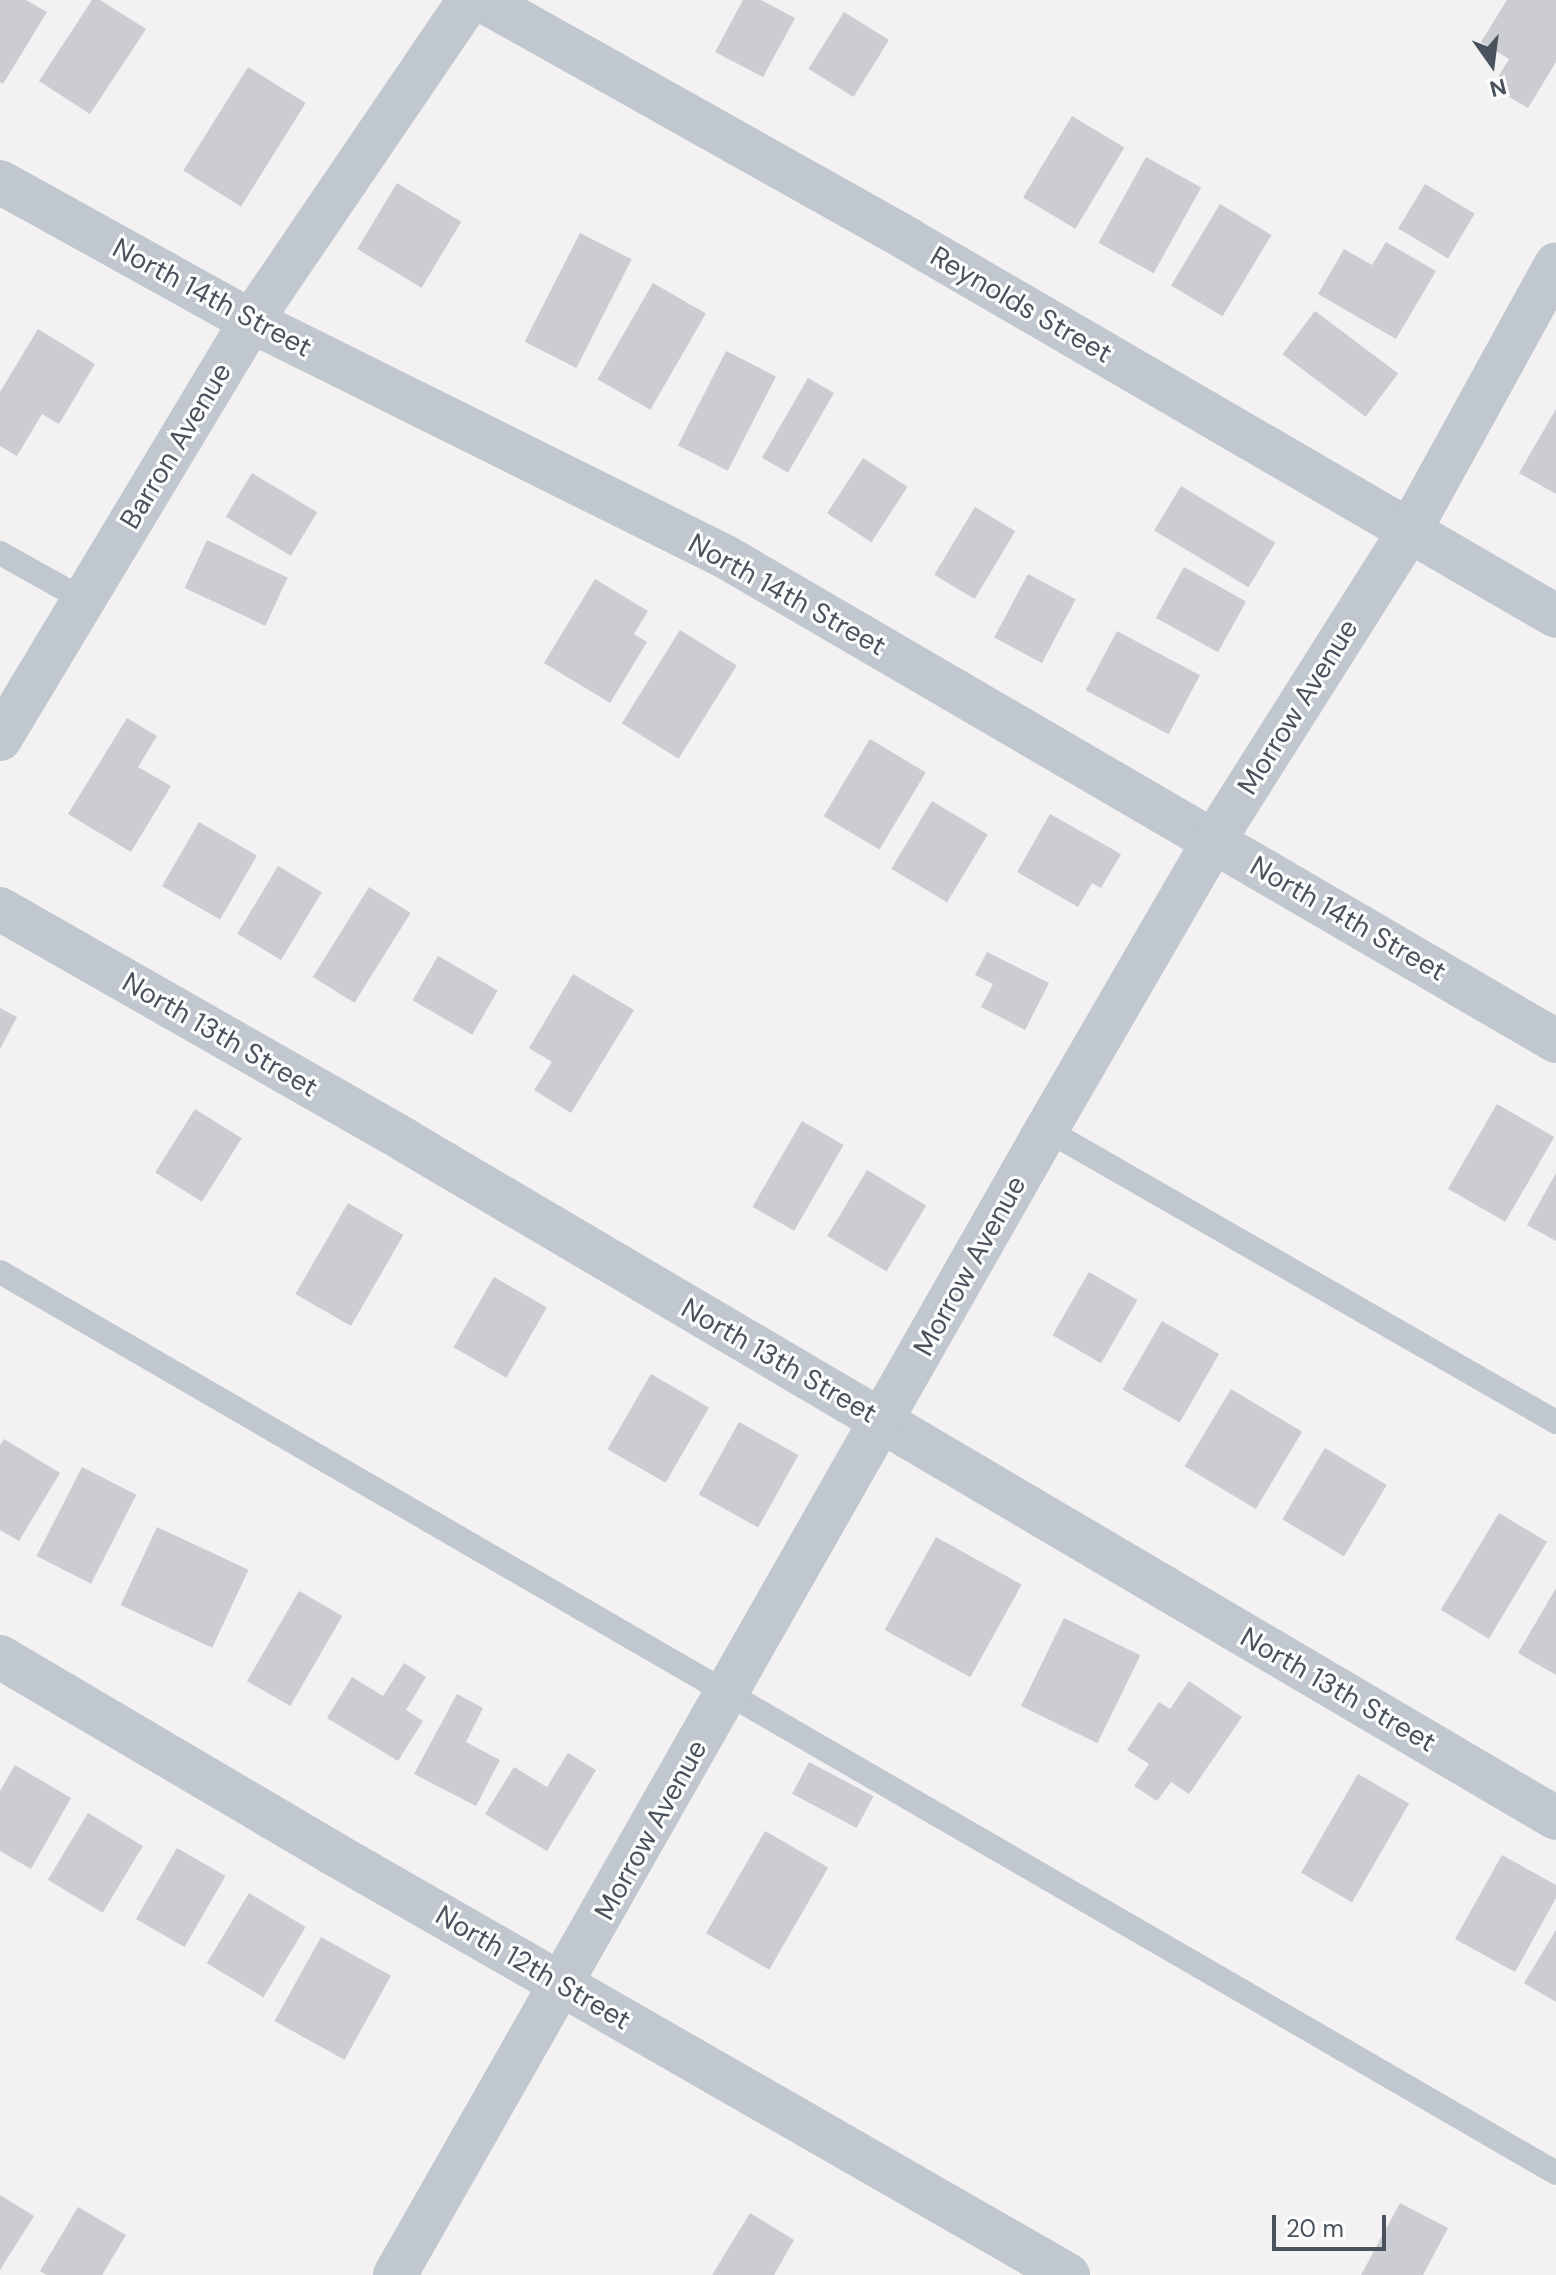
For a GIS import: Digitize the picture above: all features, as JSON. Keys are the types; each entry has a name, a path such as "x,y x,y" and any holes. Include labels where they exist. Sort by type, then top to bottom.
{"street":[{"name":"Barron Avenue","path":"0,739 251,321 469,0"},
{"name":"Reynolds Street","path":"482,0 909,240 1556,616"},
{"name":"North 14th Street","path":"0,182 251,321 724,556 1556,1041"},
{"name":"Morrow Avenue","path":"407,2271 563,1985 1047,1130 1214,840 1410,530 1556,264"},
{"name":"North 13th Street","path":"0,909 393,1133 1556,1818"},
{"name":"North 12th Street","path":"0,1657 1068,2275"}],"lane":[{"path":"0,553 84,600"},
{"path":"1047,1130 1556,1422"},
{"path":"0,1272 1556,2173"}],"building":[{"path":"0,0 26,0 47,12 3,84 0,82"},
{"path":"92,0 100,0 146,29 90,114 39,81"},
{"path":"743,0 761,0 795,18 763,77 715,52"},
{"path":"1507,0 1556,0 1556,62 1528,108 1492,87 1509,59 1481,42"},
{"path":"844,12 889,40 853,97 808,69"},
{"path":"248,67 306,103 241,206 183,170"},
{"path":"1072,116 1124,147 1075,229 1023,197"},
{"path":"1146,157 1201,188 1154,273 1098,243"},
{"path":"397,183 461,222 422,288 357,249"},
{"path":"1425,184 1475,214 1448,258 1398,229"},
{"path":"1220,204 1271,235 1223,316 1171,285"},
{"path":"580,233 632,259 576,368 525,342"},
{"path":"1386,242 1436,271 1396,339 1318,294 1344,249 1372,265"},
{"path":"653,283 706,314 650,410 598,379"},
{"path":"1315,311 1398,374 1366,417 1283,354"},
{"path":"38,329 95,364 59,424 42,414 17,456 0,446 0,392"},
{"path":"726,351 776,376 728,471 678,445"},
{"path":"808,378 834,393 788,473 762,458"},
{"path":"1556,409 1556,494 1519,473"},
{"path":"863,458 907,487 872,542 827,513"},
{"path":"252,473 317,512 291,556 226,517"},
{"path":"1181,486 1275,543 1249,587 1154,531"},
{"path":"975,507 1015,531 975,599 934,575"},
{"path":"207,540 288,578 265,626 185,588"},
{"path":"1184,567 1246,601 1218,652 1156,618"},
{"path":"1028,574 1076,599 1042,663 994,638"},
{"path":"595,579 648,611 634,634 647,642 610,703 544,663"},
{"path":"680,630 737,666 679,759 622,723"},
{"path":"1117,631 1200,675 1169,734 1086,690"},
{"path":"127,718 157,736 138,767 171,786 131,852 68,814"},
{"path":"870,739 926,772 879,850 824,816"},
{"path":"932,801 988,834 947,902 891,869"},
{"path":"1050,814 1121,854 1101,888 1092,883 1078,907 1017,872"},
{"path":"199,822 257,856 220,920 162,886"},
{"path":"278,866 322,892 281,960 237,934"},
{"path":"369,887 411,913 354,1003 313,977"},
{"path":"987,952 1049,983 1025,1030 981,1007 993,984 975,975"},
{"path":"438,956 498,990 472,1035 412,1000"},
{"path":"573,974 634,1010 571,1113 534,1090 552,1062 529,1048"},
{"path":"0,1008 17,1017 0,1049"},
{"path":"1497,1104 1554,1137 1505,1222 1448,1189"},
{"path":"195,1109 242,1138 202,1202 155,1173"},
{"path":"802,1121 844,1145 794,1231 752,1207"},
{"path":"867,1170 926,1206 886,1272 827,1236"},
{"path":"1556,1173 1556,1241 1527,1225"},
{"path":"348,1203 403,1235 351,1326 296,1294"},
{"path":"1089,1272 1137,1300 1101,1363 1052,1335"},
{"path":"494,1277 547,1308 506,1378 453,1347"},
{"path":"1162,1321 1219,1354 1180,1422 1122,1389"},
{"path":"651,1374 709,1408 666,1483 608,1449"},
{"path":"1231,1389 1302,1432 1256,1509 1185,1466"},
{"path":"739,1422 798,1455 758,1528 699,1495"},
{"path":"4,1439 60,1473 19,1541 0,1530 0,1445"},
{"path":"1325,1448 1387,1485 1344,1556 1282,1519"},
{"path":"82,1467 136,1495 91,1584 37,1556"},
{"path":"1499,1513 1547,1542 1489,1639 1441,1610"},
{"path":"157,1527 249,1570 212,1648 121,1605"},
{"path":"936,1537 1022,1585 970,1677 885,1630"},
{"path":"1556,1588 1556,1675 1518,1653"},
{"path":"299,1591 342,1616 290,1706 247,1681"},
{"path":"1064,1618 1140,1655 1097,1743 1021,1706"},
{"path":"404,1663 426,1677 406,1710 423,1721 398,1761 327,1718 352,1677 383,1696"},
{"path":"1189,1681 1242,1717 1189,1794 1171,1782 1157,1801 1134,1786 1149,1764 1127,1750 1159,1702 1170,1709"},
{"path":"457,1694 483,1708 466,1742 500,1760 476,1806 414,1774"},
{"path":"568,1753 596,1770 547,1851 485,1814 514,1767 547,1787"},
{"path":"809,1762 873,1796 857,1828 792,1794"},
{"path":"15,1765 71,1798 31,1869 0,1851 0,1791"},
{"path":"1358,1774 1409,1803 1352,1902 1301,1873"},
{"path":"88,1813 143,1846 103,1913 48,1880"},
{"path":"765,1831 828,1868 769,1970 706,1933"},
{"path":"177,1848 225,1876 184,1947 136,1919"},
{"path":"1502,1855 1556,1885 1556,1898 1515,1972 1455,1939"},
{"path":"249,1893 306,1927 263,1997 207,1963"},
{"path":"1556,1930 1556,2002 1524,1983"},
{"path":"321,1937 391,1976 344,2060 274,2021"},
{"path":"0,2195 34,2216 0,2270"},
{"path":"1400,2203 1448,2228 1423,2275 1361,2275"},
{"path":"78,2207 126,2235 102,2275 47,2275 40,2271"},
{"path":"750,2213 794,2240 774,2275 712,2275"}]}
